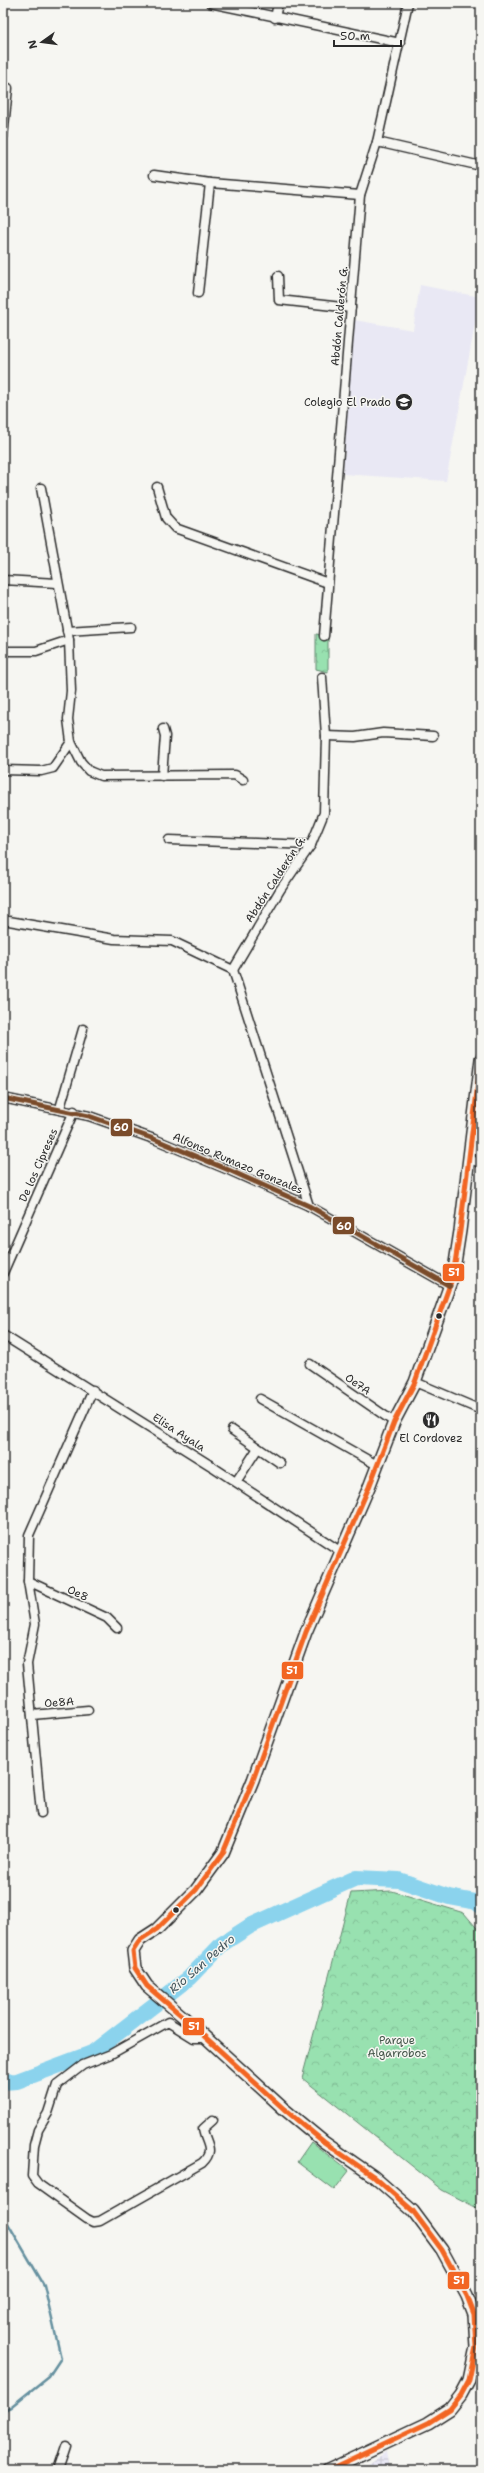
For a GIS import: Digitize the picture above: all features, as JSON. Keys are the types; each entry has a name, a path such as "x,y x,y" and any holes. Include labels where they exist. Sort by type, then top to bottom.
{"street":[{"path":"210,3 275,18 400,43"},
{"path":"275,18 278,3"},
{"name":"Abdón Calderón G.","path":"324,636 360,195 377,142 408,3"},
{"path":"3,137 8,88"},
{"path":"377,142 481,166"},
{"path":"154,175 210,183 360,195"},
{"path":"198,293 210,183"},
{"path":"278,276 279,300 351,308"},
{"path":"157,487 166,518 175,528 328,582"},
{"path":"41,488 57,583 69,640 71,691 68,719 71,742 81,762 89,772 101,776 236,775 243,780"},
{"path":"3,580 57,583"},
{"path":"67,631 131,627"},
{"path":"3,651 36,651 69,640"},
{"name":"Abdón Calderón G.","path":"233,970 280,890 311,845 324,813 326,736 322,677"},
{"path":"162,776 165,736 163,729"},
{"path":"326,736 355,737 383,733 433,736"},
{"path":"3,770 41,771 53,768 71,742"},
{"path":"169,840 311,845"},
{"path":"3,920 114,939 172,941 233,970 309,1206"},
{"path":"60,1108 83,1029"},
{"path":"328,2470 397,2439 450,2409 464,2390 474,2362 476,2330 474,2314 467,2296 442,2250 414,2211 373,2176 324,2142 284,2109 205,2038 180,2013 147,1987 135,1968 132,1959 136,1944 157,1929 196,1890 223,1853 253,1780 306,1632 394,1422 415,1382 450,1286 460,1231 481,1060"},
{"name":"Alfonso Rumazo Gonzales","path":"3,1098 74,1111 154,1139 309,1206 450,1286"},
{"name":"De los Cipreses","path":"3,1273 74,1111"},
{"path":"468,1159 481,1164"},
{"name":"Elisa Ayala","path":"3,1335 93,1390 340,1551"},
{"name":"Oe7A","path":"310,1364 394,1422"},
{"path":"415,1382 481,1410"},
{"path":"41,1813 26,1664 35,1624 28,1581 29,1535 93,1390"},
{"path":"260,1399 377,1465"},
{"path":"232,1430 280,1463"},
{"path":"236,1482 258,1448"},
{"name":"Oe8","path":"28,1581 107,1618 117,1628"},
{"name":"Oe8A","path":"32,1715 88,1710"},
{"path":"205,2038 194,2038 168,2022 111,2054 83,2065 57,2085 48,2113 38,2130 34,2145 32,2176 38,2184 87,2219 93,2222 100,2222 202,2163 209,2156 210,2149 203,2129 213,2120"},
{"path":"58,2470 66,2446"}],"shaded area":[{"name":"Colegio El Prado","path":"420,285 480,297 446,481 343,474 354,320 413,330"},
{"path":"386,2452 389,2470 360,2470"}],"green space":[{"path":"316,634 328,636 328,672 316,669"},
{"name":"Parque Algarrobos","path":"392,1891 464,1913 481,1933 481,2210 442,2190 302,2078 351,1893"},
{"path":"311,2142 349,2171 334,2190 297,2162"}],"waterway":[{"name":"Río San Pedro","path":"3,2082 17,2081 92,2053 189,1978 222,1944 250,1926 356,1878 399,1880 449,1897 476,1902 481,1906"},
{"path":"3,2215 44,2285 61,2358 49,2376 3,2413"}],"transit line":[{"name":"51","path":"328,2470 428,2423 450,2409 461,2395 469,2380 476,2347 474,2314 467,2296 442,2250 413,2211 373,2176 324,2142 284,2109 147,1986 135,1968 133,1951 140,1940 157,1929 196,1890 223,1853 253,1780 306,1632 369,1487 394,1422 415,1382 453,1276 481,1059"},
{"name":"60","path":"3,1098 89,1116 154,1139 231,1171 309,1206 450,1286"}],"place":[{"name":"Colegio El Prado","path":"404,402"},
{"name":"El Cordovez","path":"431,1420"}]}
